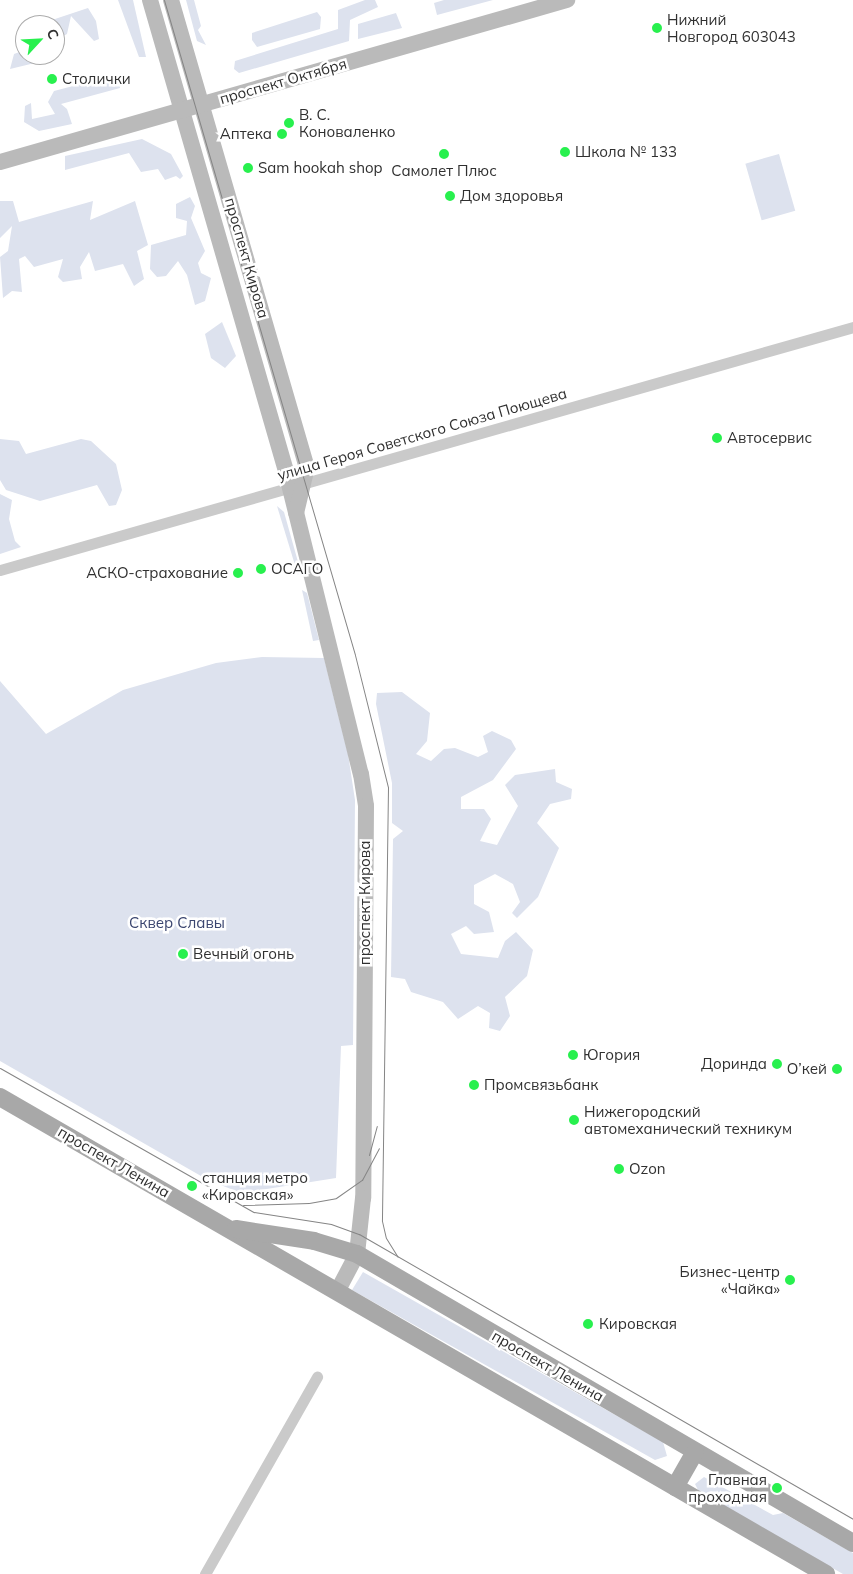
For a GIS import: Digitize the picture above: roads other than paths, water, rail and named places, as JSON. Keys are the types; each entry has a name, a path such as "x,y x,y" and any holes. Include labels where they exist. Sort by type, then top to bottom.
{"main road":[{"name":"проспект Ленина","path":"0,1096 826,1574"},
{"name":"проспект Ленина","path":"228,1228 314,1241 357,1254 853,1543"},
{"path":"675,1487 695,1452"}],"street":[{"name":"проспект Кирова","path":"150,0 297,485 295,518 355,739 366,806 363,1198 357,1254 337,1292"},
{"name":"проспект Кирова","path":"171,0 307,466 297,485"},
{"name":"проспект Октября","path":"0,162 567,0"},
{"name":"улица Героя Советского Союза Поющева","path":"0,570 853,328"},
{"path":"205,1574 317,1377"}],"tram line":[{"path":"164,0 355,655 388,787 382,1221 386,1238 398,1257"},
{"path":"0,1068 254,1212 331,1224 359,1234 853,1519"},
{"path":"369,1155 377,1126"},
{"path":"243,1205 309,1203 336,1198 362,1180 379,1148"}],"place":[{"name":"Нижний Новгород 603043","path":"657,28"},
{"name":"Столички","path":"52,79"},
{"name":"В. С. Коноваленко","path":"289,123"},
{"name":"Аптека","path":"282,134"},
{"name":"Школа № 133","path":"565,152"},
{"name":"Самолет Плюс","path":"444,154"},
{"name":"Sam hookah shop","path":"248,168"},
{"name":"Дом здоровья","path":"450,196"},
{"name":"Автосервис","path":"717,438"},
{"name":"ОСАГО","path":"261,569"},
{"name":"АСКО-страхование","path":"238,573"},
{"name":"Вечный огонь","path":"183,954"},
{"name":"Югория","path":"573,1055"},
{"name":"Доринда","path":"777,1064"},
{"name":"О’кей","path":"837,1069"},
{"name":"Промсвязьбанк","path":"474,1085"},
{"name":"Нижегородский автомеханический техникум","path":"574,1120"},
{"name":"Ozon","path":"619,1169"},
{"name":"станция метро «Кировская»","path":"192,1186"},
{"name":"Бизнес-центр «Чайка»","path":"790,1280"},
{"name":"Кировская","path":"588,1324"},
{"name":"Главная проходная","path":"777,1488"}],"park label":[{"name":"Сквер Славы","path":"177,923"}]}
